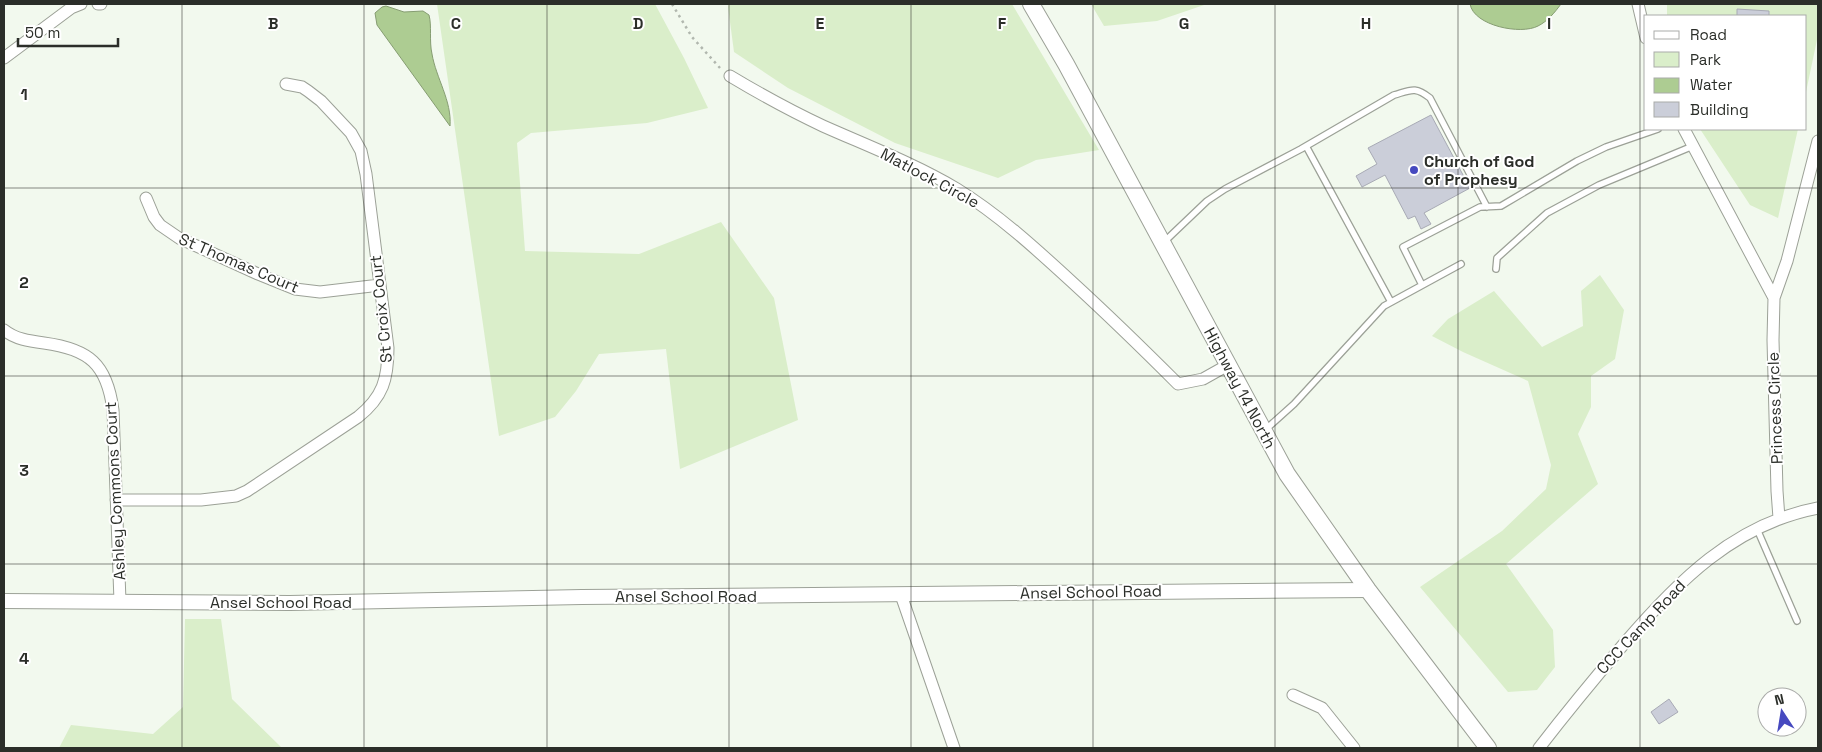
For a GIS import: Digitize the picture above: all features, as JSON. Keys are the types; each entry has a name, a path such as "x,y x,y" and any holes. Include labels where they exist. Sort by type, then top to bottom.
{"main road":[{"name":"Highway 14 North","path":"1031,4 1066,64 1287,474 1368,590 1488,748"}],"street":[{"path":"4,58 71,8 81,4"},
{"path":"1638,4 1644,30"},
{"name":"Matlock Circle","path":"730,76 772,101 918,168 956,189 988,210 1039,251 1178,384 1203,379 1228,365"},
{"name":"St Croix Court","path":"116,500 201,500 236,496 247,491 362,414 378,396 386,378 388,348 366,174 358,143 321,101 302,87 286,84"},
{"name":"Princess Circle","path":"1685,130 1774,298"},
{"name":"Princess Circle","path":"1779,518 1773,340 1774,298 1786,261 1818,141"},
{"name":"St Thomas Court","path":"146,198 154,218 160,225 179,238 296,289 320,292 380,285"},
{"name":"Ashley Commons Court","path":"4,330 28,341 64,345 77,350 89,357 107,381 112,403 120,602"},
{"name":"CCC Camp Road","path":"1539,748 1586,687 1659,604 1693,572 1724,548 1757,528 1779,518 1818,508"},
{"name":"Ansel School Road","path":"4,601 290,603 591,596 1368,590"},
{"path":"901,595 954,748"},
{"path":"1292,695 1322,708 1354,748"}],"lane":[{"path":"1162,244 1207,201 1225,189 1306,146 1394,95 1411,90 1420,90 1430,98 1488,207"},
{"path":"1422,285 1403,247 1480,207 1501,206 1577,161 1606,147 1655,130"},
{"path":"1306,146 1391,302"},
{"path":"1496,269 1497,258 1547,213 1599,184 1693,146"},
{"path":"1264,432 1294,404 1384,306 1461,264"},
{"path":"1757,528 1797,620"}],"path":[{"path":"672,4 692,37 718,66 730,76"}],"green space":[{"path":"437,4 655,4 708,108 647,123 531,133 517,143 525,251 639,254 721,222 774,298 798,420 680,469 666,349 599,354 576,391 555,417 499,436"},
{"path":"729,4 1012,4 1099,150 1036,160 998,178 895,143 788,88 734,52"},
{"path":"1091,4 1207,4 1157,21 1104,26"},
{"path":"1667,4 1818,4 1818,35 1807,87 1807,15 1667,15"},
{"path":"1701,130 1798,130 1778,218 1750,205"},
{"path":"1600,275 1624,310 1615,359 1591,376 1591,407 1578,434 1598,484 1506,564 1553,630 1555,667 1537,690 1508,692 1420,587 1502,531 1546,489 1551,465 1528,381 1432,336 1448,319 1494,291 1542,347 1583,326 1581,291"},
{"path":"185,619 221,619 232,699 282,748 59,748 71,725 153,734 183,707"}],"water":[{"path":"1470,4 1561,4 1551,16 1538,26 1530,29 1510,29 1499,27 1480,18 1473,12"},
{"path":"386,6 404,12 423,11 429,15 432,54 449,108 450,126 377,25 375,13"}],"building":[{"path":"1737,9 1769,11 1769,15 1737,15"},
{"name":"Church of God of Prophesy","path":"1431,115 1470,188 1424,213 1431,224 1421,229 1415,216 1408,219 1385,175 1362,187 1356,176 1377,164 1368,148"},
{"path":"1669,699 1678,712 1659,724 1651,712"}],"place":[{"name":"Church of God of Prophesy","path":"1414,170"}]}
